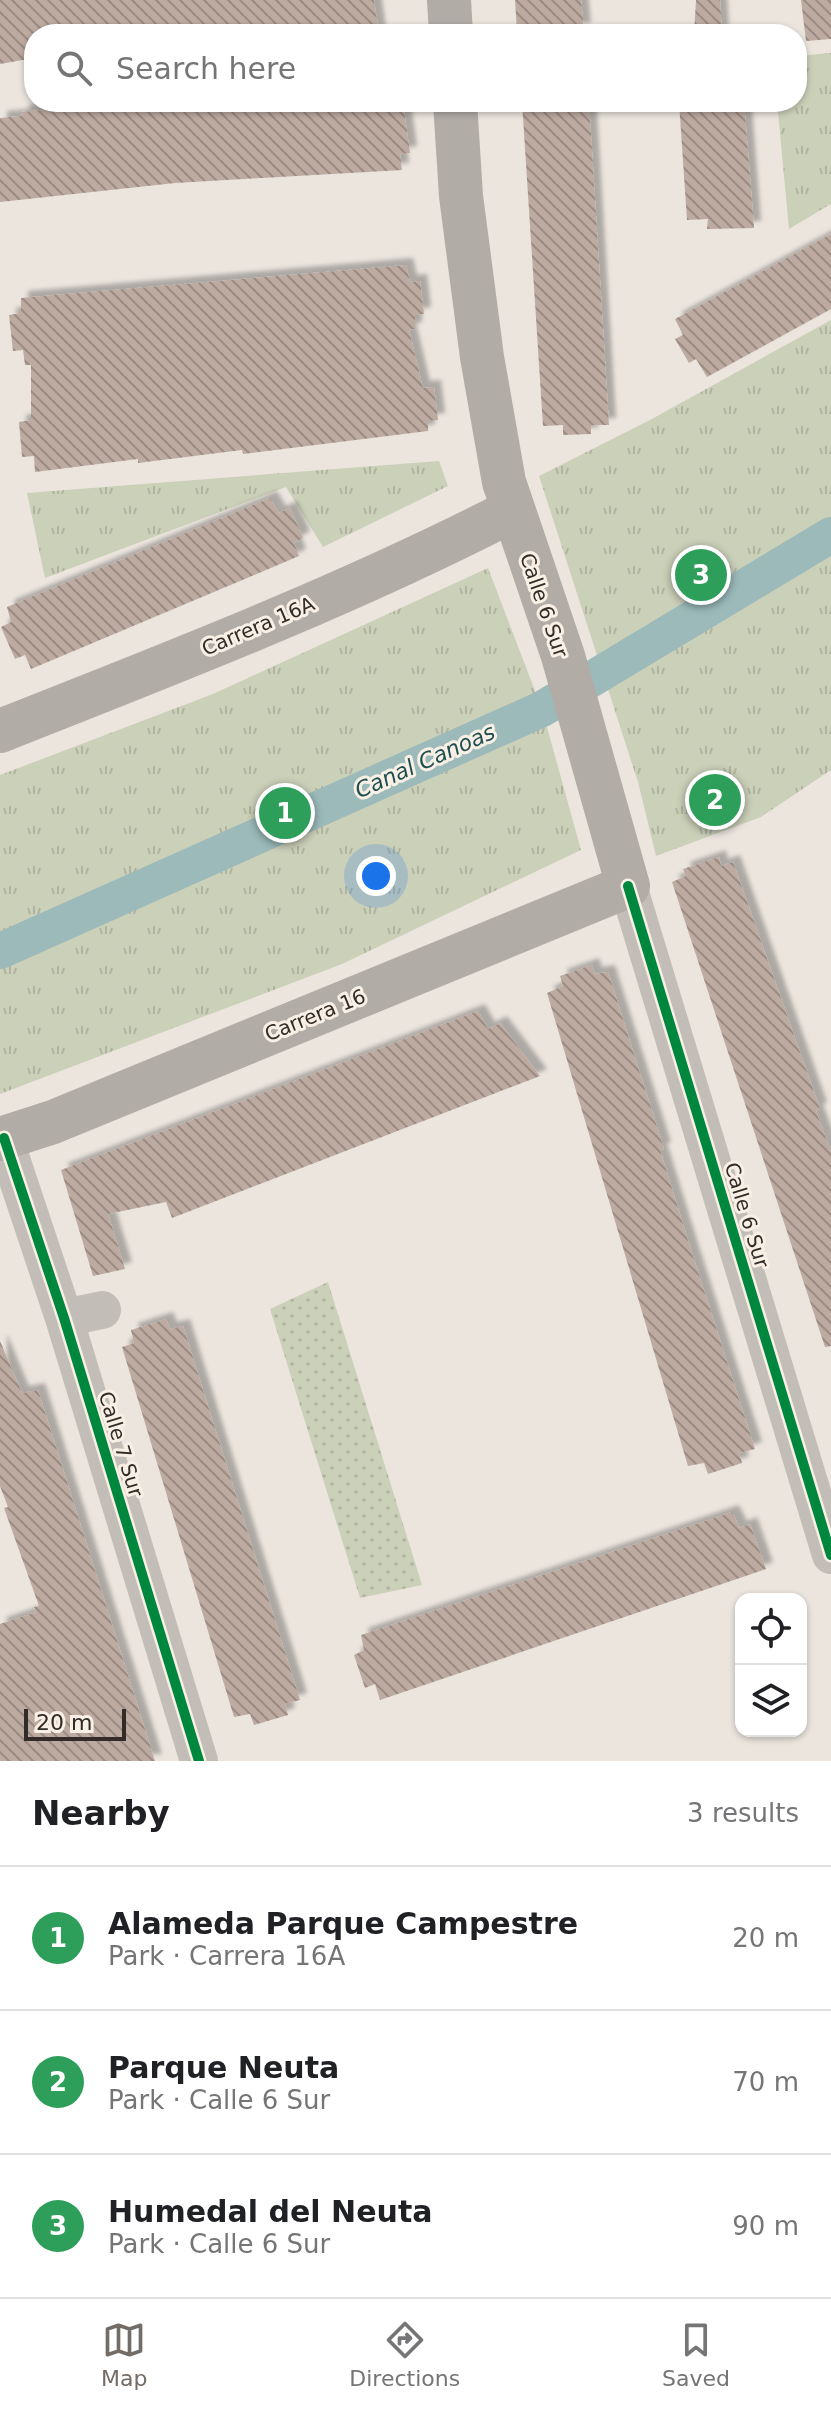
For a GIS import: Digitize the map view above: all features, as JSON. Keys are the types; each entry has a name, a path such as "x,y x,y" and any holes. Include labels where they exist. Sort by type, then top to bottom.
{"main road":[{"path":"449,0 450,24"},
{"name":"Calle 6 Sur","path":"456,112 461,196 482,357 511,511 563,656 628,886"},
{"name":"Carrera 16A","path":"0,731 253,630 444,546 511,511"},
{"name":"Carrera 16","path":"2,1139 53,1122 628,886"}],"street":[{"name":"Calle 6 Sur","path":"628,886 824,1504 831,1555"},
{"name":"Calle 7 Sur","path":"2,1139 64,1318 199,1761"},
{"path":"64,1318 102,1310"}],"green space":[{"path":"831,53 831,204 789,229 778,112 807,112 807,55"},
{"path":"831,320 831,770 761,817 656,856 638,782 539,476 650,420"},
{"path":"439,461 448,486 323,547 286,487 45,578 27,493"},
{"path":"488,568 542,709 581,850 342,964 0,1094 0,775 213,694"},
{"path":"328,1282 422,1585 360,1598 270,1309"}],"building":[{"path":"0,0 374,0 378,24 24,24 24,60 0,64"},
{"path":"515,0 581,0 583,24 517,24"},
{"path":"696,0 720,0 721,24 695,24"},
{"path":"801,0 831,0 831,39 807,41 807,24 804,24"},
{"path":"21,112 404,112 410,153 400,154 402,170 175,183 0,202 0,118 22,116"},
{"path":"523,112 590,112 609,425 591,425 591,434 563,435 563,425 543,426"},
{"path":"680,112 745,112 754,228 707,229 708,219 687,220"},
{"path":"831,234 831,309 707,377 696,359 689,363 675,339 683,335 675,319"},
{"path":"406,265 410,282 420,281 424,314 415,315 415,329 409,330 423,388 434,387 438,420 428,421 428,431 243,454 242,450 138,463 138,459 35,472 34,456 22,457 19,422 31,420 31,365 25,365 23,350 13,351 9,315 21,313 21,298"},
{"path":"270,498 279,513 290,508 303,538 294,543 299,556 31,669 25,655 15,659 1,627 11,622 7,607"},
{"path":"719,857 721,866 733,862 820,1109 816,1111 831,1152 831,1346 825,1347 672,882 686,876 683,869"},
{"path":"592,965 595,974 608,972 664,1149 660,1150 755,1449 739,1453 742,1463 708,1474 704,1463 688,1466 547,993 563,986 560,976"},
{"path":"478,1011 488,1029 500,1023 540,1076 172,1218 166,1202 108,1214 125,1269 93,1276 61,1170"},
{"path":"166,1319 170,1329 183,1326 300,1700 285,1704 288,1715 254,1725 250,1714 234,1717 122,1347 134,1343 131,1330"},
{"path":"0,1341 22,1393 38,1390 155,1761 0,1761 0,1624 36,1612 34,1607 39,1606 4,1508 8,1507 0,1486"},
{"path":"732,1512 740,1528 750,1524 766,1569 380,1700 375,1684 365,1688 354,1655 364,1650 361,1635"}],"waterway":[{"name":"Canal Canoas","path":"0,951 542,709 831,535"}],"cycle path":[{"path":"628,886 831,1555"},
{"path":"4,1138 64,1318 199,1761"}],"place":[{"name":"Humedal del Neuta","path":"701,575"},
{"name":"Parque Neuta","path":"715,800"},
{"name":"Alameda Parque Campestre","path":"285,813"}]}
